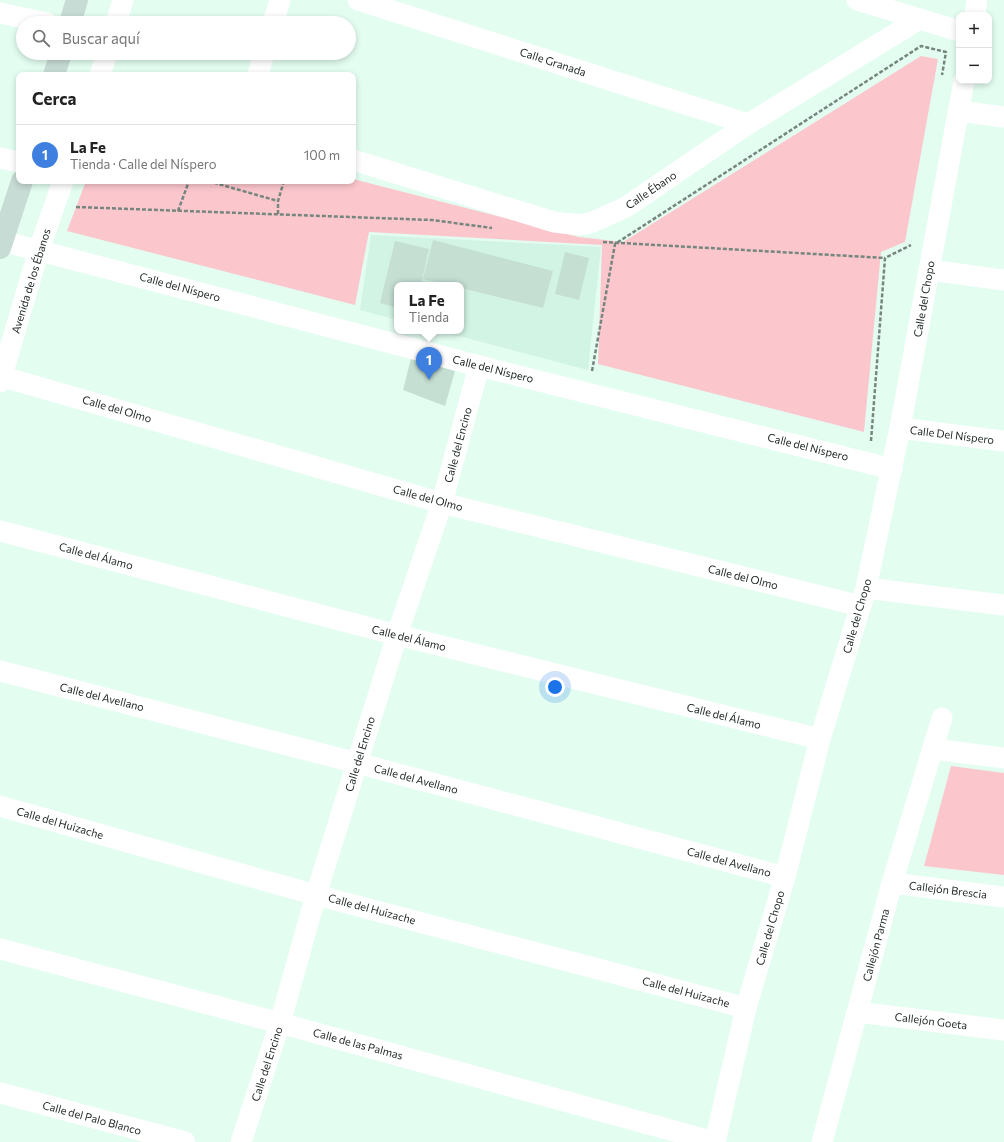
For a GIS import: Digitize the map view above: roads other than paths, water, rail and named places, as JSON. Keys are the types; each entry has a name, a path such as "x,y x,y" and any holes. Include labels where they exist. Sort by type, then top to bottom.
{"street":[{"path":"72,16 77,0"},
{"path":"118,16 123,0"},
{"path":"275,16 280,0"},
{"name":"Calle Granada","path":"358,0 748,124"},
{"path":"857,0 918,20 956,29"},
{"path":"975,12 977,0"},
{"path":"0,13 16,16"},
{"name":"Calle Ébano","path":"356,161 554,222 580,225 598,220 626,207 748,124 918,20"},
{"path":"55,72 59,60"},
{"path":"101,72 105,60"},
{"path":"259,72 262,60"},
{"name":"Calle del Chopo","path":"715,1142 746,1008 785,877 820,739 863,597 900,428 964,84"},
{"path":"959,112 1004,117"},
{"path":"0,158 16,161"},
{"path":"1,245 21,184"},
{"name":"Avenida de los Ébanos","path":"1,378 39,250 62,184"},
{"name":"Calle del Níspero","path":"1,245 39,250 480,366 892,468"},
{"path":"929,270 1004,280"},
{"name":"Calle del Encino","path":"241,1142 280,1023 316,895 397,635 442,503 480,366"},
{"name":"Calle del Olmo","path":"1,378 442,503 863,597 1004,605"},
{"name":"Calle Del Níspero","path":"900,428 1004,441"},
{"name":"Calle del Álamo","path":"0,531 397,635 820,739"},
{"name":"Calle del Avellano","path":"0,671 357,763 785,877"},
{"name":"Callejón Parma","path":"822,1142 892,883 934,750 942,718"},
{"path":"934,750 1004,758"},
{"name":"Calle del Huizache","path":"0,806 316,895 746,1008"},
{"name":"Callejón Brescia","path":"892,883 1004,897"},
{"name":"Calle de las Palmas","path":"0,949 280,1023 715,1142"},
{"name":"Callejón Goeta","path":"857,1012 1004,1030"},
{"name":"Calle del Palo Blanco","path":"0,1093 185,1142"}],"place":[{"name":"La Fe","path":"429,380"}]}
